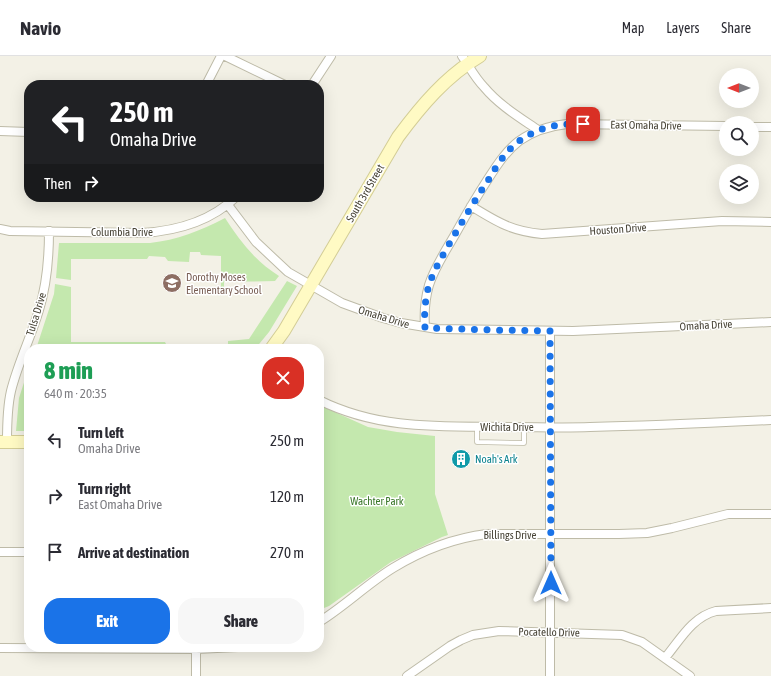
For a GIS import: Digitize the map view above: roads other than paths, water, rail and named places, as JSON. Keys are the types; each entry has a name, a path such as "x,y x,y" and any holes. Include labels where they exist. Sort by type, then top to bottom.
{"street":[{"path":"209,80 221,56"},
{"path":"225,56 275,80"},
{"path":"315,80 331,56"},
{"name":"South 3rd Street","path":"274,344 398,137 434,92 465,60 480,56"},
{"path":"465,60 479,81 495,99 538,130"},
{"name":"East Omaha Drive","path":"425,328 426,300 433,275 471,206 501,159 518,142 538,130 555,125 567,124 719,126"},
{"path":"759,127 771,127"},
{"path":"0,132 24,132"},
{"name":"Columbia Drive","path":"0,229 10,231 157,232 196,222 231,202"},
{"name":"Omaha Drive","path":"228,205 244,228 260,246 288,272 342,303 401,323 425,328 581,331 771,322"},
{"name":"Houston Drive","path":"471,206 503,225 516,230 542,234 722,221 771,222"},
{"name":"Tulsa Drive","path":"27,344 36,320 44,289 49,255 49,231"},
{"path":"550,331 550,676"},
{"name":"Tulsa Drive","path":"3,442 10,392 24,351"},
{"name":"Wichita Drive","path":"324,402 345,411 384,422 414,426 590,427 771,420"},
{"path":"3,442 24,442"},
{"name":"Billings Drive","path":"324,618 394,568 433,548 476,535 646,533 728,514 771,514"},
{"path":"0,552 24,552"},
{"path":"665,658 695,621 708,613 716,611 771,608"},
{"name":"Pocatello Drive","path":"407,676 450,646 473,635 499,631 622,635 642,642 690,676"},
{"path":"0,648 24,648"},
{"path":"196,652 196,676"}],"lane":[{"path":"477,426 477,442 524,443 524,427"}],"place":[{"name":"Dorothy Moses Elementary School","path":"172,283"},
{"name":"Noah's Ark","path":"461,459"}],"park label":[{"name":"Wachter Park","path":"377,501"}]}
